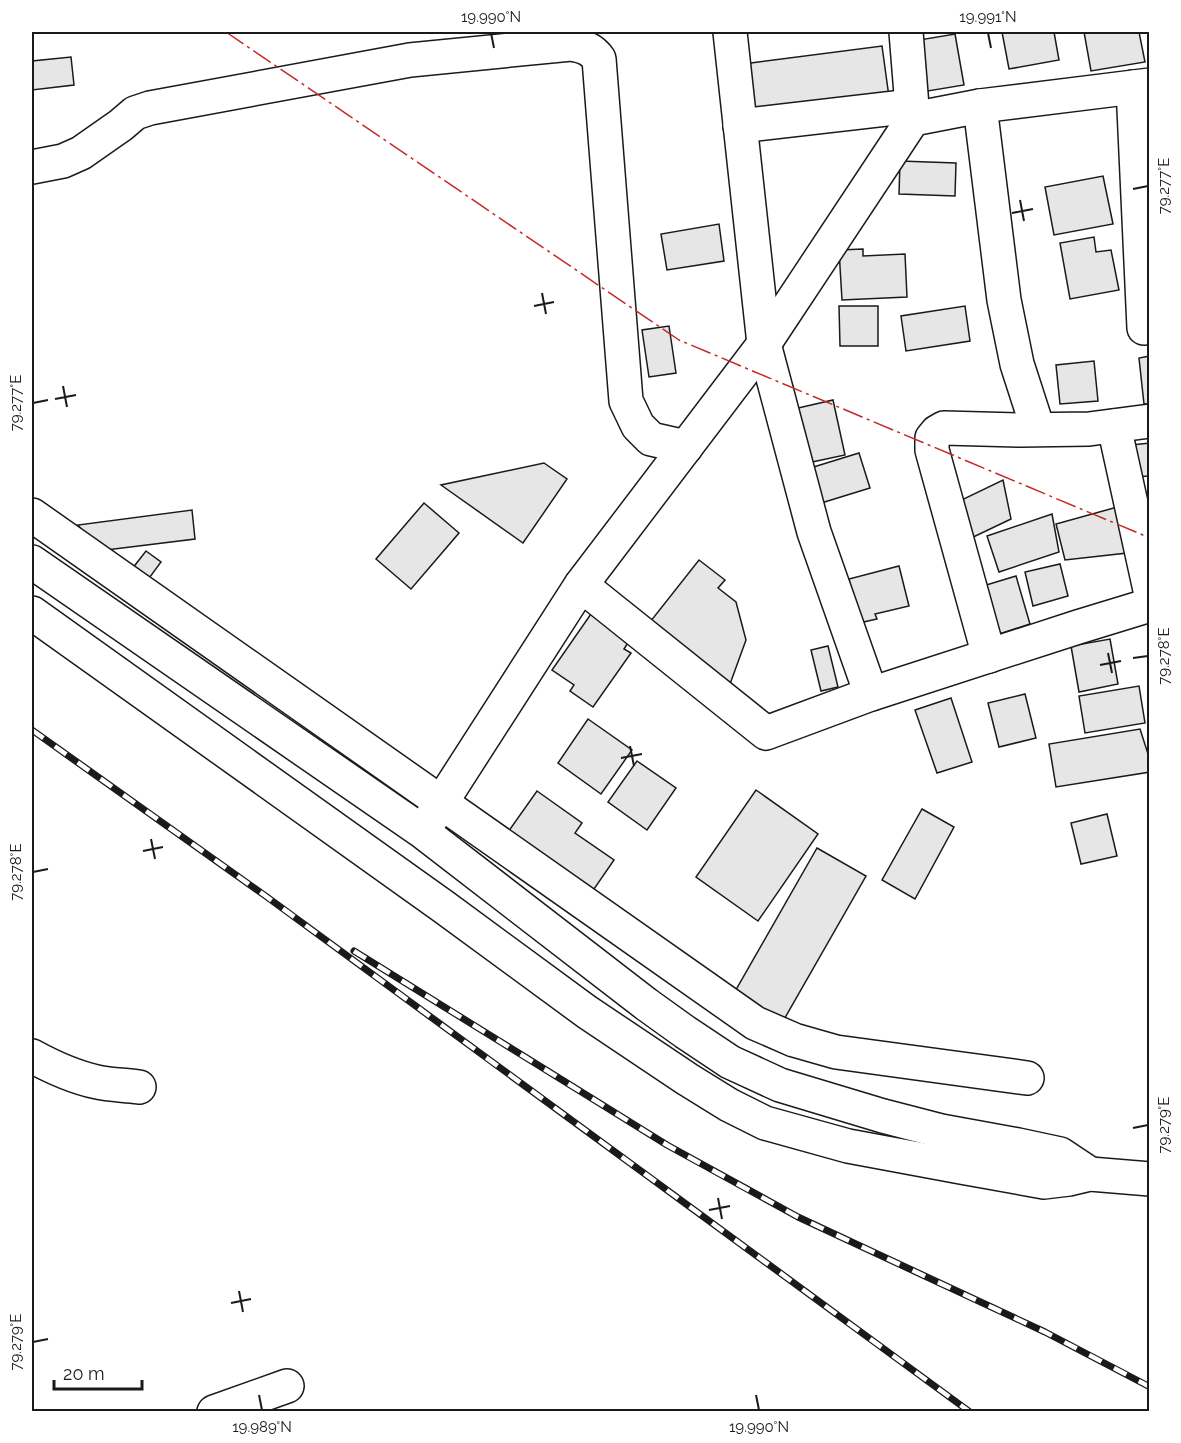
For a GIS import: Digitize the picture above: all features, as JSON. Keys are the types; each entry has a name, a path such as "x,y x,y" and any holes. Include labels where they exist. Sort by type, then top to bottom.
{"street":[{"path":"730,32 764,344 812,525 871,694"},
{"path":"423,832 581,585 764,344 912,113 906,32"},
{"path":"32,167 63,161 81,153 135,113 150,108 410,60 571,44 584,47 594,52 599,59 626,401 638,426 651,439 686,447"},
{"path":"740,126 912,113 1142,86 1144,328"},
{"path":"980,106 1004,300 1017,364 1038,429"},
{"path":"989,656 932,450 932,438 945,428 1089,429 1149,421"},
{"path":"1114,426 1149,590"},
{"path":"32,515 755,1023 794,1040 836,1052 1027,1078"},
{"path":"32,562 423,832 646,1004 730,1062 780,1084 883,1116 941,1131 1060,1154 1090,1174"},
{"path":"581,585 766,733 871,694 1149,605"},
{"path":"32,613 587,1012 729,1105 765,1123 848,1146 1044,1182 1090,1174 1149,1179"},
{"path":"32,1056 74,1076 97,1082 139,1087"},
{"path":"214,1412 287,1386"}],"building":[{"path":"1002,32 1054,32 1059,60 1009,69"},
{"path":"1084,32 1139,32 1145,62 1091,71"},
{"path":"955,34 964,85 922,92 913,41"},
{"path":"882,46 889,97 742,116 736,65"},
{"path":"71,57 74,85 32,90 32,61"},
{"path":"900,161 956,163 955,196 899,194"},
{"path":"1103,176 1113,224 1054,235 1045,187"},
{"path":"719,224 724,261 667,270 661,234"},
{"path":"1094,237 1096,252 1111,250 1119,290 1070,299 1060,243"},
{"path":"863,249 863,256 905,254 907,297 842,300 839,250"},
{"path":"839,306 878,306 878,346 840,346"},
{"path":"965,306 970,341 906,351 901,316"},
{"path":"669,326 676,373 649,377 642,330"},
{"path":"1150,356 1150,404 1144,404 1139,358"},
{"path":"1094,361 1098,401 1060,404 1056,365"},
{"path":"833,400 845,455 798,465 785,411"},
{"path":"1150,443 1150,476 1133,477 1131,445"},
{"path":"859,453 870,488 818,504 807,469"},
{"path":"544,463 567,479 523,543 441,485"},
{"path":"1003,480 1011,519 965,541 949,506"},
{"path":"424,503 459,533 411,589 376,559"},
{"path":"1121,506 1127,553 1065,560 1056,524"},
{"path":"192,510 195,539 98,551 78,525"},
{"path":"1052,514 1059,552 999,572 987,536"},
{"path":"146,551 161,562 147,581 132,569"},
{"path":"699,560 725,580 718,588 736,602 746,640 730,684 650,622"},
{"path":"1060,564 1068,596 1033,606 1025,572"},
{"path":"899,566 909,606 875,614 877,619 859,623 849,579"},
{"path":"1016,576 1030,624 987,638 973,589"},
{"path":"593,611 631,638 624,649 631,653 593,707 570,691 574,685 552,670"},
{"path":"1110,639 1118,684 1079,692 1071,646"},
{"path":"828,646 838,687 821,691 811,650"},
{"path":"1139,686 1145,723 1085,733 1079,696"},
{"path":"1025,694 1036,738 999,747 988,703"},
{"path":"951,698 972,762 937,773 915,710"},
{"path":"588,719 632,750 601,794 558,763"},
{"path":"1140,729 1150,760 1150,772 1056,787 1049,744"},
{"path":"637,761 676,788 647,830 608,802"},
{"path":"756,790 818,834 758,921 696,877"},
{"path":"537,791 582,823 575,833 614,860 592,892 508,832"},
{"path":"922,809 954,827 915,899 882,880"},
{"path":"1107,814 1117,856 1081,864 1071,823"},
{"path":"817,848 866,876 782,1023 733,995"}],"railway":[{"path":"32,730 267,897 970,1412"},
{"path":"354,951 667,1145 798,1217 1045,1332 1150,1387"}],"power":[{"path":"226,32 679,340 1150,538"}]}
